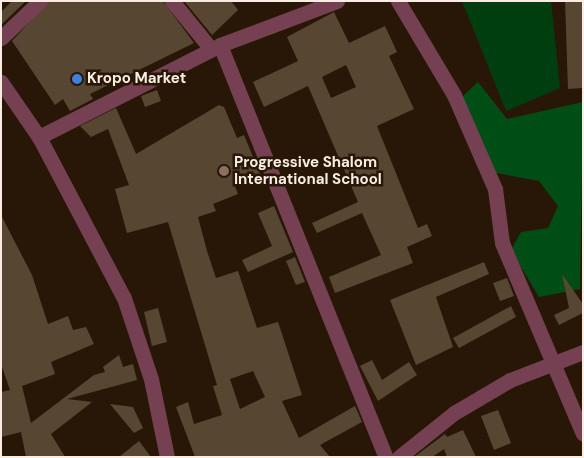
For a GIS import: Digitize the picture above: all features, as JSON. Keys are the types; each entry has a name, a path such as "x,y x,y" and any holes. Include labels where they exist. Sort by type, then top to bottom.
{"street":[{"path":"1,38 40,1"},
{"path":"172,1 216,47 386,457"},
{"path":"40,137 216,47 336,1"},
{"path":"398,1 461,112 495,189 502,243 554,360 583,434"},
{"path":"1,82 40,137 124,298 151,379 167,457"},
{"path":"399,457 454,412 554,360 583,352"}],"green space":[{"path":"462,1 551,1 560,88 506,111"},
{"path":"478,82 507,119 583,102 580,289 539,297 511,250 521,232 548,228 558,206 539,181 496,173 462,97"}],"building":[{"path":"12,1 26,1 1,25 1,12"},
{"name":"Kropo Market","path":"49,1 163,1 194,43 90,94 93,99 70,111 63,99 55,105 12,41"},
{"path":"184,1 231,1 238,10 212,35"},
{"path":"565,1 583,1 583,88 568,89"},
{"path":"334,12 349,43 385,26 397,52 389,56 414,109 377,126 418,228 427,224 432,236 407,247 413,263 335,293 329,277 381,255 362,213 317,233 312,223 358,202 308,86 264,107 253,82 298,61 287,37","holes":["346,65 356,87 331,98 322,77"]},
{"path":"157,90 161,101 145,107 141,96"},
{"path":"219,105 224,107 237,138 244,135 260,174 234,184 238,194 213,204 216,211 198,217 207,251 216,278 238,271 257,328 278,322 302,395 282,401 299,438 355,406 362,422 320,445 330,457 195,457 176,407 188,402 194,424 222,415 213,386 217,385 168,222 127,233 115,189 129,185 108,129 91,137 80,126 116,108 136,154","holes":["253,371 265,397 240,409 230,379"]},
{"path":"274,206 293,252 248,272 242,260 272,246 258,213"},
{"path":"1,215 32,275 48,324 68,316 73,330 86,327 94,344 51,362 55,374 22,386 31,423 94,375 105,372 103,367 119,355 123,367 133,364 137,380 67,399 92,402 51,434 65,457 26,457 21,432 1,437 1,392 10,390 1,364"},
{"path":"295,257 305,282 296,285 286,261"},
{"path":"484,262 489,274 436,297 453,347 416,365 390,300"},
{"path":"562,274 583,304 583,313 559,325 554,315 569,308"},
{"path":"507,278 514,296 500,301 493,283"},
{"path":"511,306 516,317 459,348 453,338"},
{"path":"158,308 167,342 152,346 144,312"},
{"path":"372,360 382,380 409,362 417,375 378,401 360,366"},
{"path":"110,404 133,407 143,428 134,433"},
{"path":"498,410 511,443 494,450 481,416"},
{"path":"463,430 476,457 447,457 444,449 432,457 414,457 445,434 447,437"},
{"path":"139,441 151,457 119,457"}],"place":[{"name":"Kropo Market","path":"77,79"},
{"name":"Progressive Shalom International School","path":"224,171"}]}
